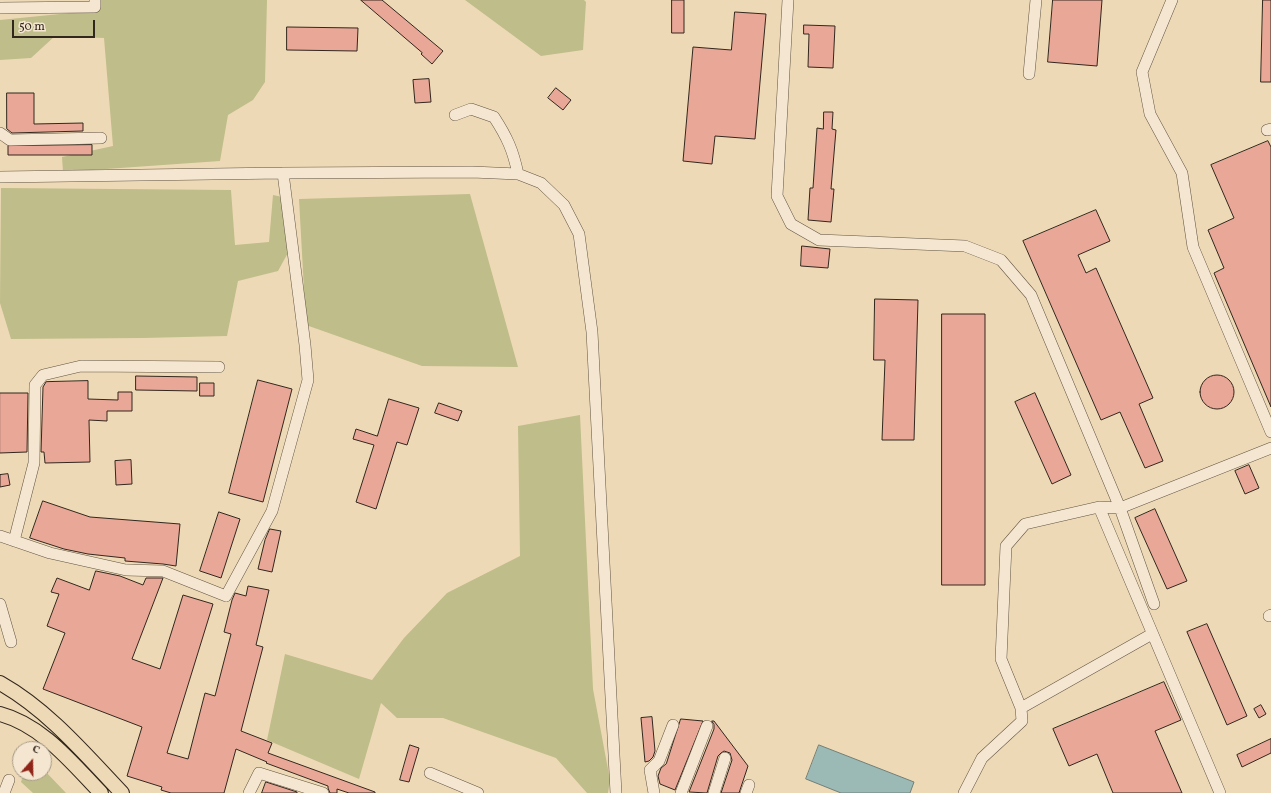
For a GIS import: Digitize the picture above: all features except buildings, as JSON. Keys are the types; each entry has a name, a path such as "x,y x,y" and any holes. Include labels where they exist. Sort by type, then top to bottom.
{"main road":[{"path":"0,683 21,696 48,718 122,793"},
{"path":"0,714 19,722 44,737 101,793"}],"lane":[{"path":"0,8 95,6 95,0"},
{"path":"788,0 776,196 791,224 819,240 965,246 1001,260 1031,295 1120,508 1154,604"},
{"path":"1029,74 1036,0"},
{"path":"1172,0 1142,72 1150,114 1182,173 1192,247 1271,432"},
{"path":"455,115 471,109 494,117 506,136 514,154 518,174"},
{"path":"0,133 10,140 101,138"},
{"path":"0,177 282,173 472,172 518,174 540,183 564,205 579,234 592,332 616,793"},
{"path":"0,536 50,553 126,570 163,570 226,596 272,511 308,380 305,345 282,173"},
{"path":"14,541 34,463 35,385 43,375 81,366 219,367"},
{"path":"964,793 982,758 1022,721 1021,708 1001,659 1006,546 1025,524 1099,507 1120,508 1271,448"},
{"path":"1099,507 1220,793"},
{"path":"0,604 11,642"},
{"path":"1021,708 1152,634"},
{"path":"654,793 650,770 659,761 673,725"},
{"path":"681,793 707,726"},
{"path":"714,793 725,758"},
{"path":"249,793 259,773 323,793"},
{"path":"430,773 478,793"},
{"path":"4,793 9,780"}],"shaded area":[{"path":"101,0 267,0 265,82 253,100 228,115 220,161 63,172 62,157 113,146 104,38 55,36 31,58 0,60 0,20 100,10"},
{"path":"465,0 584,0 586,2 583,50 541,56"},
{"path":"1,188 231,190 235,245 269,242 273,195 292,199 296,238 278,271 238,281 227,336 11,339 0,303"},
{"path":"470,194 518,367 422,366 306,325 299,199"},
{"path":"580,415 593,689 610,780 608,793 587,793 556,758 443,718 397,718 381,703 359,779 267,740 285,654 372,680 404,638 447,593 520,556 518,426"},
{"path":"52,778 66,793 33,793 21,782 52,781"}],"water":[{"path":"819,745 914,782 910,793 841,793 806,779"}]}
